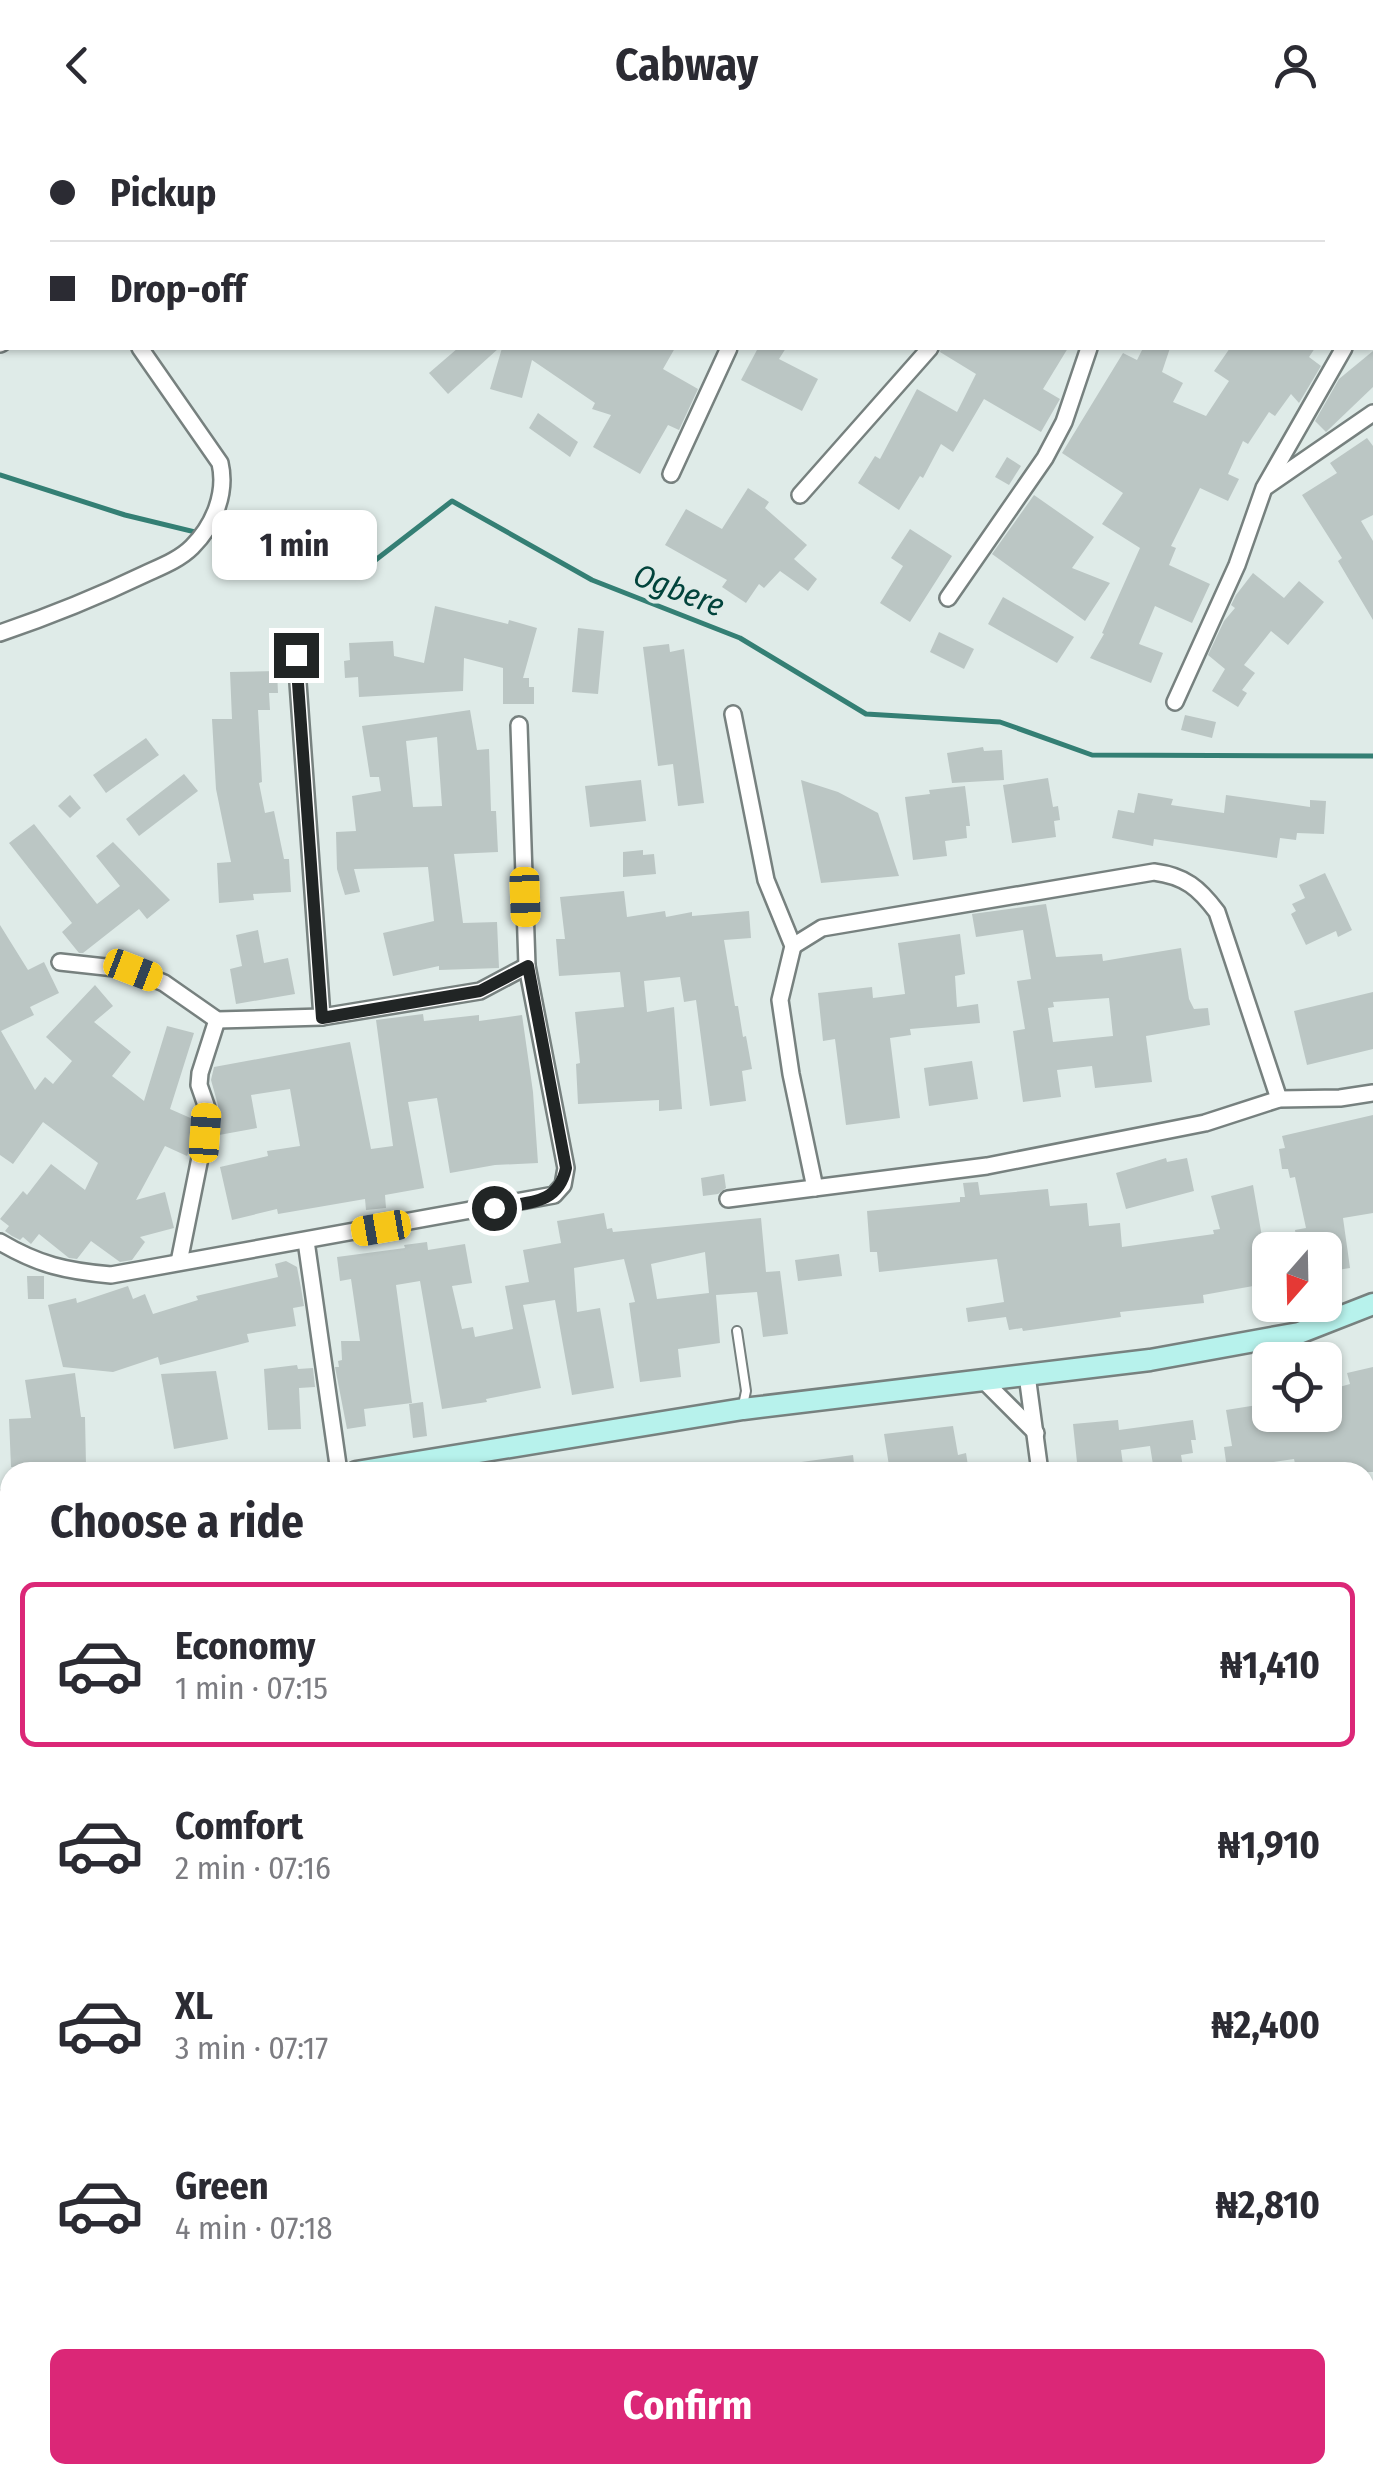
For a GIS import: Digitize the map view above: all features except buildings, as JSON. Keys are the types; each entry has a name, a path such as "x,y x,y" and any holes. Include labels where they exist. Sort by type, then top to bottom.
{"street":[{"path":"0,633 88,602 178,558 192,547 220,502 224,480 220,462 141,350"},
{"path":"671,474 728,350"},
{"path":"800,495 928,350"},
{"path":"948,598 1045,458 1064,422 1088,350"},
{"path":"1175,702 1237,565 1264,488 1343,350"},
{"path":"1264,488 1373,413"},
{"path":"296,655 322,1018"},
{"path":"733,714 766,880 793,946 780,1000 790,1074 815,1188"},
{"path":"0,1242 33,1262 110,1275 554,1195 562,1185 566,1168 528,966 519,724"},
{"path":"793,946 822,928 1154,872 1177,875 1198,888 1217,912 1279,1099"},
{"path":"60,962 133,970 164,982 216,1020 322,1018 480,991 528,966"},
{"path":"179,1262 205,1133 207,1108 198,1085 216,1020"},
{"path":"728,1199 987,1166 1205,1124 1279,1099 1340,1098 1373,1092"},
{"path":"306,1241 338,1462"},
{"path":"434,1462 742,1409 1150,1360 1299,1333 1373,1304"},
{"path":"1027,1375 1039,1462"},
{"path":"984,1381 1036,1433"}],"lane":[{"path":"737,1330 746,1390 742,1409"}],"waterway":[{"name":"Ogbere","path":"0,475 125,515 360,572 452,501 592,580 740,638 866,714 1000,722 1092,755 1373,756"}],"route":[{"path":"296,655 322,1018 480,991 528,966 566,1168 562,1185 554,1195 494,1208"}]}
